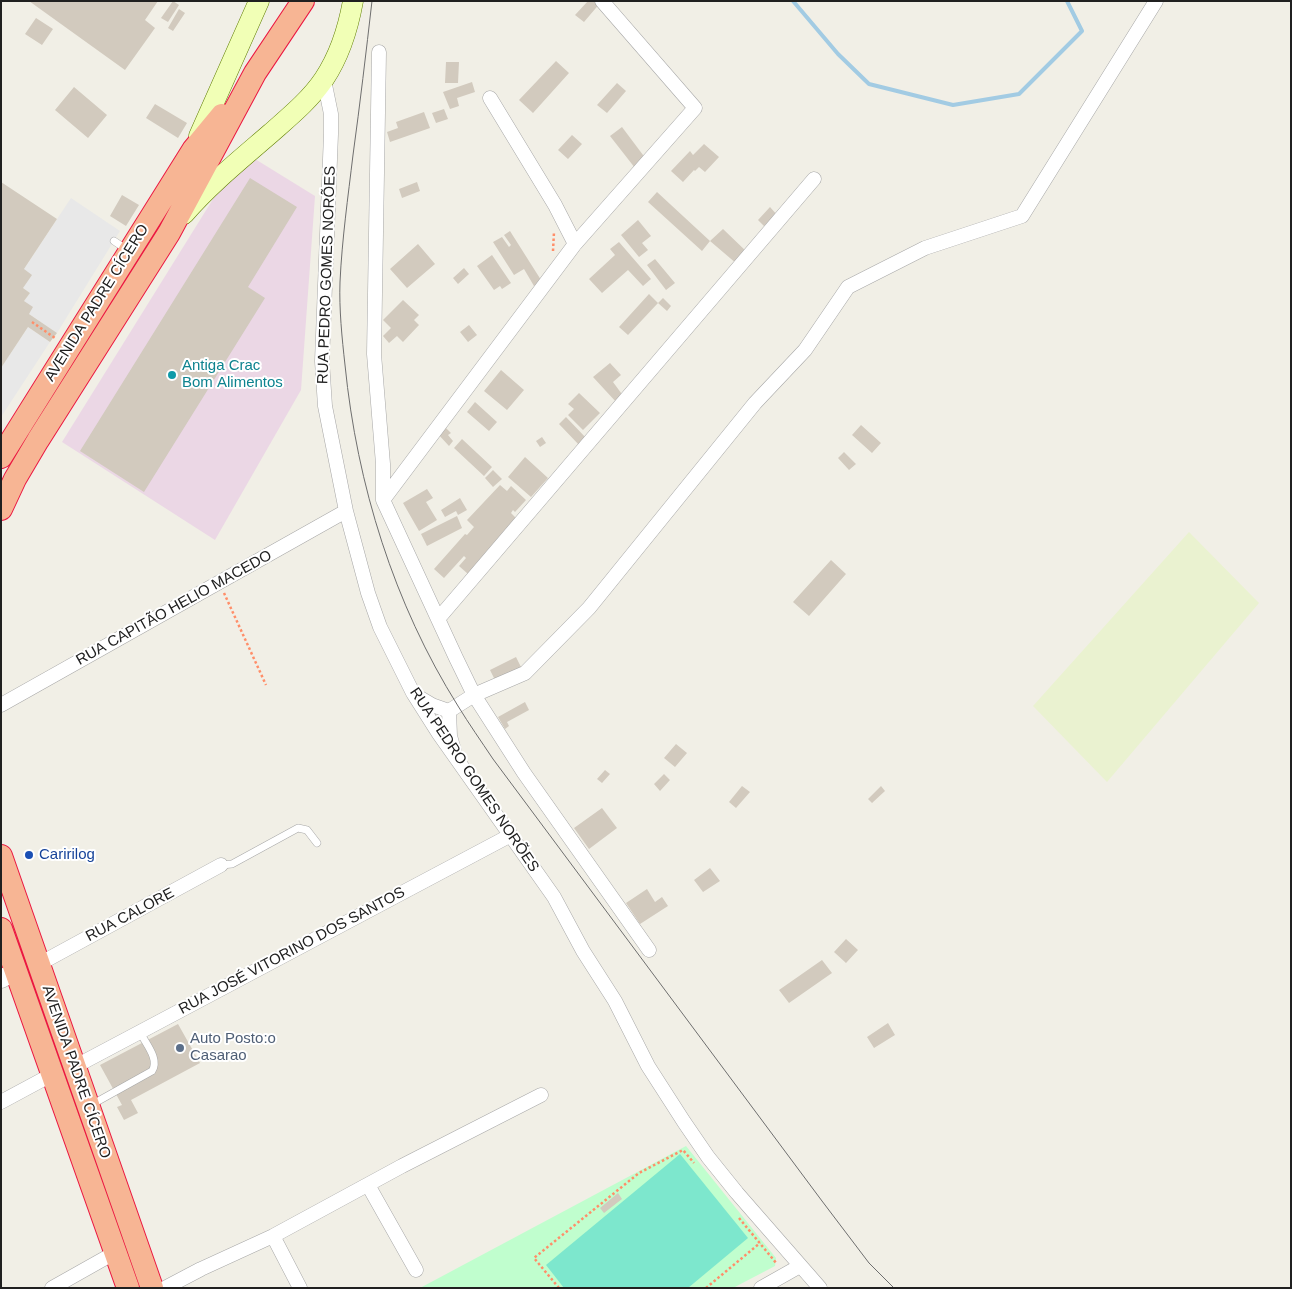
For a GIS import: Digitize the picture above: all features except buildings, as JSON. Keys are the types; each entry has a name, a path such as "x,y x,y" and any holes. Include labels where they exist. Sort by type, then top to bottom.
{"highway":[{"name":"AVENIDA PADRE CÍCERO","path":"1,509 38,440 169,233 256,74 303,1"},
{"name":"AVENIDA PADRE CÍCERO","path":"2,455 121,246 193,150 256,74"},
{"name":"AVENIDA PADRE CÍCERO","path":"1,856 152,1288"},
{"name":"AVENIDA PADRE CÍCERO","path":"1,929 8,975 53,1074 128,1288"}],"main road":[{"name":"AVENIDA PADRE CÍCERO","path":"193,150 260,1"},
{"name":"AVENIDA PADRE CÍCERO","path":"169,233 196,201 220,177 290,116 324,80 338,54 348,28 353,1"}],"street":[{"path":"383,500 575,244 694,108 602,1"},
{"path":"448,712 474,695 525,673 589,608 755,404 805,350 848,287 924,248 1022,216 1156,1"},
{"path":"379,52 374,354 383,464 383,500 474,695 524,773 649,950"},
{"name":"RUA PEDRO GOMES NORÕES","path":"324,80 331,114 322,361 325,406 346,511 368,593 380,627 412,693 554,897 583,950 615,1001 648,1066 684,1122 726,1178 820,1288"},
{"path":"490,98 555,205 575,244"},
{"path":"438,619 814,179"},
{"name":"RUA CAPITÃO HELIO MACEDO","path":"1,705 346,511"},
{"path":"412,693 448,712"},
{"path":"448,712 450,736 456,758"},
{"name":"RUA JOSÉ VITORINO DOS SANTOS","path":"74,1067 510,835"},
{"name":"RUA CALORE","path":"38,964 221,865"},
{"path":"1,1102 53,1074"},
{"path":"166,1288 201,1268 273,1236 542,1095"},
{"path":"368,1185 416,1270"},
{"path":"273,1236 300,1288"},
{"path":"52,1288 116,1252"},
{"path":"761,1288 800,1266"}],"lane":[{"path":"221,865 232,864 298,828 307,830 317,843"},
{"path":"88,1106 152,1071 154,1068 154,1058 140,1032"}],"path":[{"path":"552,255 555,205"},
{"path":"32,322 54,337"},
{"path":"220,582 266,685"},
{"path":"558,1288 534,1258 639,1173 683,1150 695,1164"},
{"path":"736,1214 786,1274"},
{"path":"706,1288 760,1243"}],"shaded area":[{"path":"255,159 315,196 301,390 215,540 62,442 218,191"},
{"path":"71,198 120,231 57,333 29,314 24,301 30,293 23,288 24,269"},
{"path":"28,327 50,342 1,417 1,368"}],"green space":[{"path":"1189,532 1259,603 1107,782 1033,706"},
{"path":"686,1146 776,1258 775,1266 733,1288 420,1288"},
{"path":"680,1154 748,1238 688,1288 564,1288 546,1265"}],"waterway":[{"path":"793,1 838,54 869,84 953,105 1019,94 1082,31 1067,1"}],"tram line":[{"path":"372,1 344,234 340,282 340,313 351,410 359,455 369,499 397,585 435,667 462,713 493,759 822,1201 869,1263 894,1288"}],"place":[{"name":"Antiga Crac Bom Alimentos","path":"172,375"},
{"name":"Caririlog","path":"29,855"},
{"name":"Auto Posto:o Casarao","path":"180,1048"}]}
